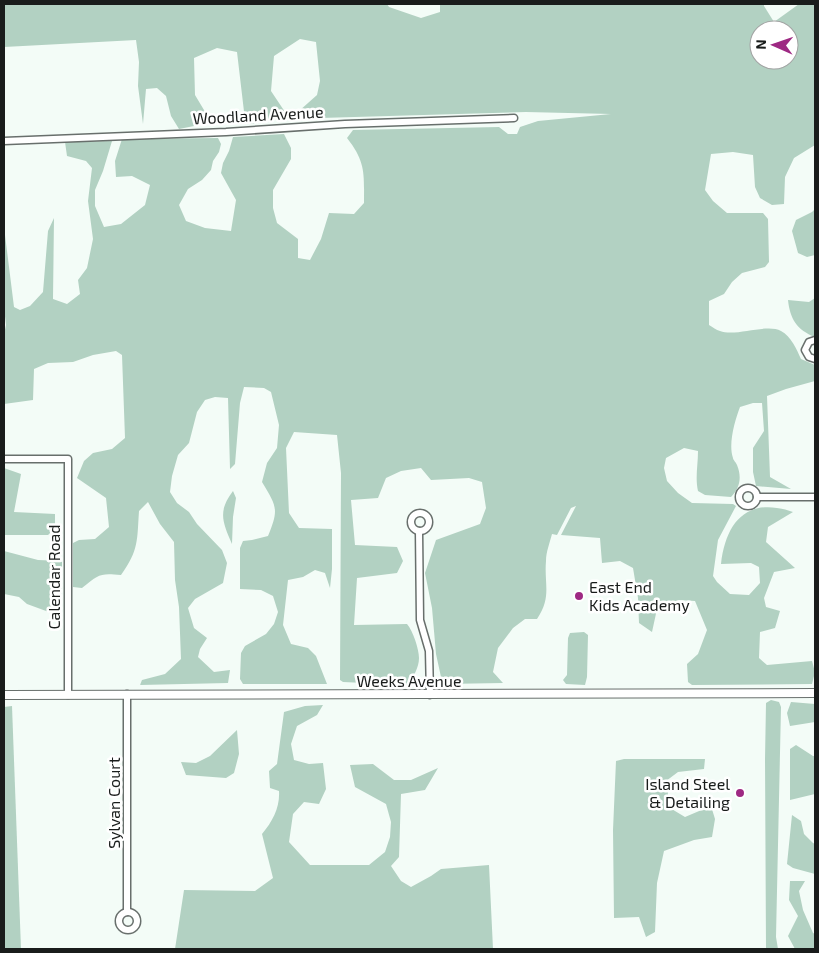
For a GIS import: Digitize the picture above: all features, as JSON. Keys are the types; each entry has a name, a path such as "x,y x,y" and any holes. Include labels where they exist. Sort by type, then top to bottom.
{"street":[{"name":"Woodland Avenue","path":"4,141 226,132 345,124 514,118"},
{"path":"815,340 809,342 805,350 809,358 815,359"},
{"name":"Calendar Road","path":"4,459 68,459 68,695"},
{"path":"757,497 815,497"},
{"path":"419,531 420,620 429,651 430,695"},
{"name":"Weeks Avenue","path":"4,695 815,693"},
{"name":"Sylvan Court","path":"127,694 127,912"}],"green space":[{"path":"4,4 387,4 389,7 421,18 440,12 440,4 764,4 773,20 749,20 749,70 799,70 799,20 777,20 799,4 815,4 815,145 794,158 785,177 784,204 772,205 760,198 755,187 753,155 733,152 711,154 705,190 713,201 727,213 763,213 768,219 769,262 765,267 742,273 732,282 724,294 709,301 709,325 719,331 727,332 768,328 781,331 791,340 801,359 815,365 815,381 767,396 770,477 791,489 756,486 753,472 753,448 764,431 762,403 753,403 740,407 738,412 731,446 733,459 739,469 740,478 738,486 731,497 705,495 698,491 698,451 684,448 666,458 664,468 667,481 678,493 692,503 733,504 736,506 718,540 713,576 730,594 749,595 760,583 759,567 751,563 721,564 728,535 734,524 752,510 763,507 793,512 768,527 766,542 795,568 774,572 764,598 766,607 780,611 775,628 760,632 759,658 767,665 812,661 815,672 812,684 692,685 688,682 687,664 698,654 707,630 695,601 679,600 657,609 652,632 639,623 638,598 633,568 620,561 602,563 600,538 561,535 576,506 571,508 557,535 552,534 546,558 546,597 542,611 537,619 525,619 513,628 498,648 493,672 503,683 444,684 436,654 432,608 425,573 436,540 480,524 486,508 482,482 469,478 431,480 421,468 401,471 386,478 378,498 351,500 355,545 397,547 403,561 397,573 357,578 354,625 407,624 418,650 419,662 417,669 408,685 343,682 340,680 341,473 337,435 294,432 286,448 289,513 299,528 332,529 332,569 330,588 325,573 315,570 303,577 288,580 283,625 291,644 308,648 316,656 327,684 243,684 240,679 241,653 245,646 266,634 274,624 278,612 273,596 261,590 240,589 240,548 243,541 268,536 272,527 275,508 262,482 267,463 277,448 279,425 271,392 264,388 244,387 240,403 235,464 230,469 228,398 215,397 205,400 197,412 189,443 178,455 170,492 177,503 189,512 197,524 222,550 227,563 223,583 195,599 188,608 194,628 207,638 200,649 198,657 214,672 230,670 228,683 140,685 142,680 165,674 181,659 174,542 160,524 148,502 139,511 136,544 131,559 121,575 108,574 100,576 82,588 73,587 73,543 79,540 95,539 109,527 106,498 77,478 84,461 93,453 112,449 125,438 122,355 116,351 93,355 73,362 48,363 34,369 33,400 4,404 4,334 6,325 4,308 4,227 14,307 20,310 30,306 43,292 48,231 54,218 53,299 67,304 80,294 78,280 87,268 93,239 88,201 92,168 86,161 67,156 65,142 112,141 95,190 95,206 104,227 121,224 145,205 150,185 132,176 116,177 115,161 122,139 218,138 221,144 211,170 202,180 188,189 179,205 186,221 205,228 231,231 236,200 221,173 233,137 284,134 291,148 291,159 273,190 273,208 277,223 298,239 298,258 310,260 321,239 329,213 354,214 364,203 361,161 347,138 353,130 499,127 508,134 517,134 520,127 538,121 611,114 526,112 320,118 299,111 317,95 320,81 316,42 300,39 274,56 271,91 287,115 251,124 245,120 237,52 217,48 194,58 195,95 207,115 199,125 179,129 171,116 166,96 157,88 146,89 143,124 138,86 139,62 136,40 4,47"},
{"path":"815,209 815,255 807,257 798,253 792,231 796,220"},
{"path":"815,298 815,337 803,331 796,323 788,300 809,302"},
{"path":"4,468 21,474 14,512 55,514 55,528 48,535 4,535"},
{"path":"233,491 236,498 232,544 224,522 223,510"},
{"path":"4,551 38,560 62,561 62,591 57,615 27,604 19,597 4,594"},
{"path":"584,632 588,635 587,677 585,685 566,684 563,680 567,675 568,638 570,633"},
{"path":"771,700 779,702 781,707 776,937 778,949 766,949 766,703"},
{"path":"791,702 815,704 815,722 790,726 787,713"},
{"path":"323,705 317,715 297,726 291,744 294,760 309,764 323,763 326,789 319,804 304,802 293,814 289,842 310,865 369,865 385,852 390,837 391,822 386,804 355,787 350,765 373,764 394,780 411,780 438,768 425,790 401,794 399,857 391,866 401,881 411,887 441,869 489,865 493,949 175,949 184,890 255,891 273,878 262,834 272,819 278,803 279,791 270,788 269,771 277,764 284,712 305,706"},
{"path":"12,706 21,949 4,949 4,707"},
{"path":"237,730 239,754 234,773 226,778 186,775 181,762 196,763 210,756"},
{"path":"796,745 815,756 815,794 790,800 790,749"},
{"path":"624,759 705,759 704,769 678,772 666,781 670,808 685,817 711,806 715,819 712,837 694,840 664,851 657,883 655,932 646,937 639,917 614,918 613,830 616,761"},
{"path":"792,815 801,821 804,834 815,844 815,874 793,868 787,864"},
{"path":"790,881 805,881 799,891 803,910 815,934 815,949 795,949 788,936 798,916 789,900"}],"place":[{"name":"East End Kids Academy","path":"579,596"},
{"name":"Island Steel & Detailing","path":"740,793"}]}
